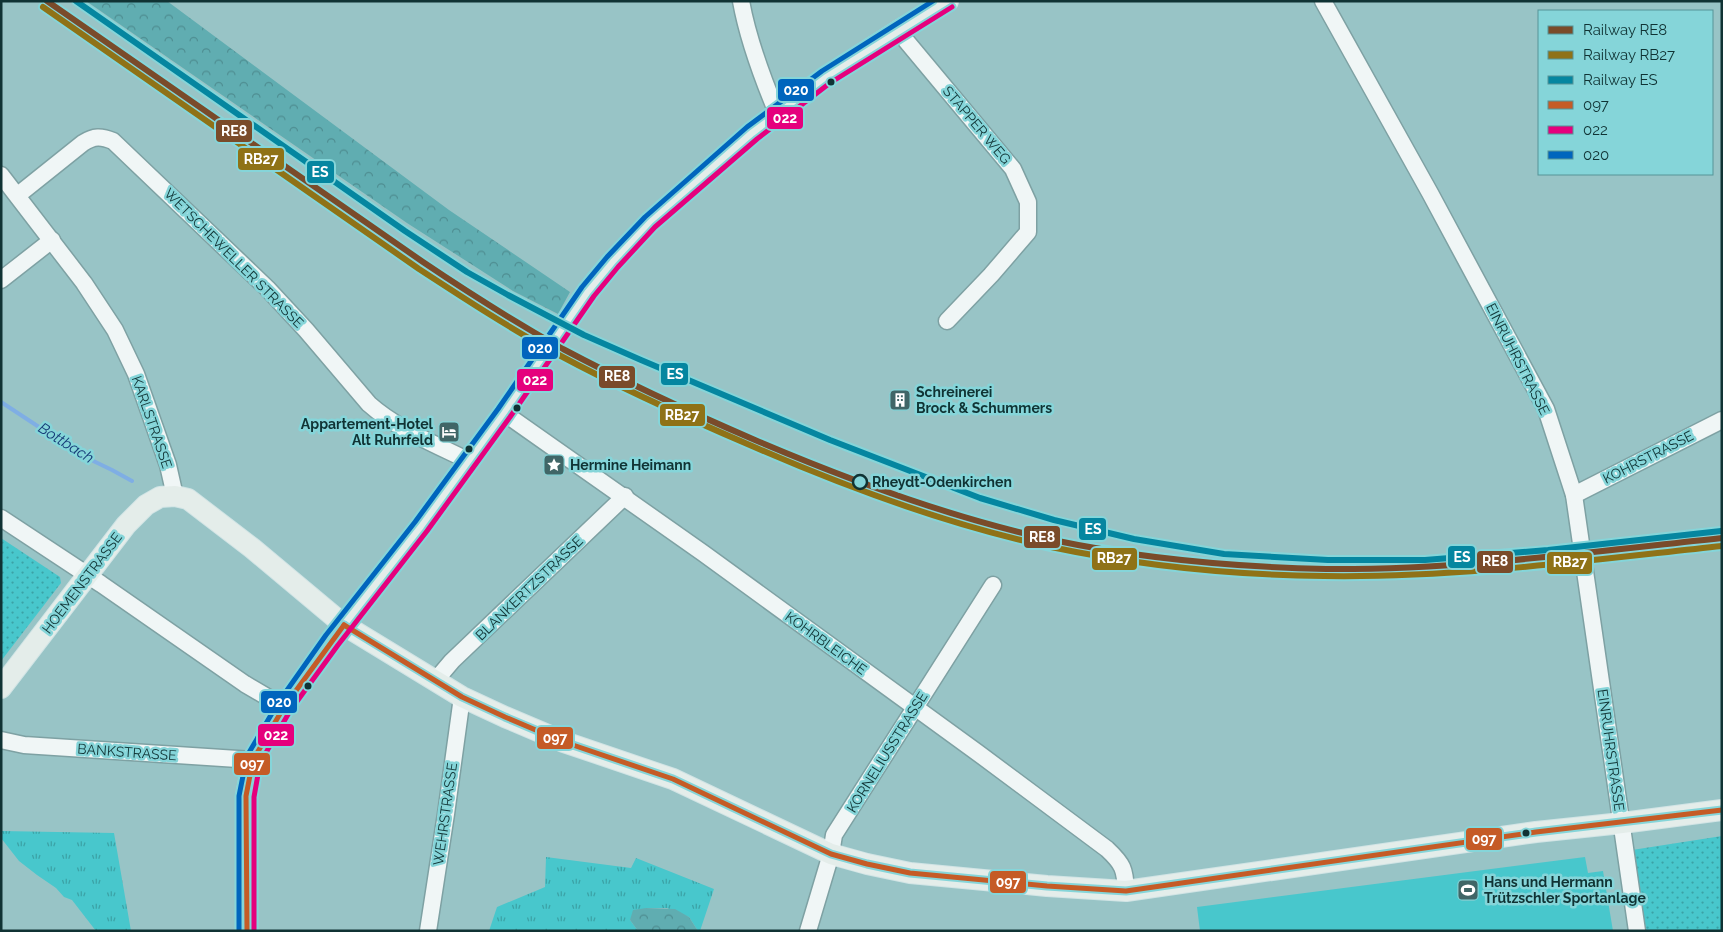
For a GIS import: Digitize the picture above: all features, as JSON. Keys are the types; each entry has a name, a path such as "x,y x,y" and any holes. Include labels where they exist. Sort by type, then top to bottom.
{"main road":[{"path":"247,931 246,796 253,760 284,707 332,640 421,527 504,413 588,292 612,262 660,212 777,113 826,77 948,1"},
{"path":"175,496 194,502 344,625 462,697 564,742 673,779 831,854 910,874 1126,891 1536,832 1722,810"},
{"name":"HOEMENSTRASSE","path":"1,688 126,525 140,510 160,497 175,496"}],"street":[{"path":"741,1 744,20 762,78 777,113"},
{"name":"EINRUHRSTRASSE","path":"1323,1 1430,193 1546,409 1574,495 1637,931"},
{"name":"STAPPER WEG","path":"898,31 1013,169 1028,202 1028,232 992,276 947,321"},
{"name":"WETSCHEWELLER STRASSE","path":"18,196 83,142 91,138 102,137 113,141 268,288 369,404 380,414 469,461"},
{"name":"KARLSTRASSE","path":"1,175 102,308 128,355 165,456 175,496"},
{"path":"1,280 52,240"},
{"name":"KOHRBLEICHE","path":"504,413 624,496 1107,850 1121,863 1126,891"},
{"name":"KOHRSTRASSE","path":"1574,495 1722,420"},
{"name":"BLANKERTZSTRASSE","path":"435,681 452,661 624,496"},
{"path":"1,518 245,684 284,707"},
{"name":"KORNELIUSSTRASSE","path":"808,931 831,854 834,835 993,584"},
{"name":"WEHRSTRASSE","path":"428,931 462,697"},
{"name":"BANKSTRASSE","path":"1,740 24,744 253,760"}],"green space":[{"path":"86,1 167,1 449,210 570,292 558,314 513,291 407,223"},
{"path":"1,538 60,577 61,583 1,661"},
{"path":"1,831 114,833 131,931 96,931 72,900 64,897 56,888 19,861 1,838"},
{"path":"1722,836 1722,931 1643,931 1632,850"},
{"path":"546,857 631,868 636,858 714,889 700,931 698,931 689,917 667,908 646,908 630,920 638,931 489,931 497,907 545,887"},
{"name":"Hans und Hermann Trützschler Sportanlage","path":"1585,857 1588,873 1603,871 1613,931 1200,931 1197,907"},
{"path":"646,908 675,909 689,917 698,931 638,931 630,920 633,910"}],"waterway":[{"name":"Bottbach","path":"1,402 83,456 132,481"}],"rail line":[{"name":"RE8","path":"47,1 423,262 492,307 563,349 706,419 755,440 828,470 939,510 1015,531 1087,547 1189,561 1292,568 1375,569 1425,567 1574,554 1722,538"},
{"name":"ES","path":"76,1 405,231 467,272 508,295 584,335 641,360 830,440 980,498 1054,520 1134,539 1224,554 1328,560 1425,560 1548,550 1721,531"},
{"name":"RB27","path":"43,7 419,269 488,314 541,345 583,368 679,414 862,491 936,516 1013,538 1085,554 1187,568 1256,574 1374,576 1474,571 1722,546"}],"transit line":[{"name":"020","path":"239,931 239,796 247,756 278,703 326,635 415,522 498,409 582,287 645,217 747,127 822,71 933,1"},
{"name":"022","path":"254,931 254,797 260,763 290,711 338,645 427,531 510,417 594,296 655,227 757,139 830,83 952,7"},
{"name":"097","path":"344,625 462,697 505,717 564,742 673,779 831,854 910,873 1047,886 1126,891 1536,832 1722,810"},
{"name":"097","path":"247,931 246,796 253,760 284,707 344,625"}],"place":[{"name":"Schreinerei Brock & Schummers","path":"900,400"},
{"name":"Appartement-Hotel Alt Ruhrfeld","path":"449,432"},
{"name":"Hermine Heimann","path":"554,465"},
{"name":"Rheydt-Odenkirchen","path":"860,482"},
{"name":"Hans und Hermann Trützschler Sportanlage","path":"1468,890"}]}
